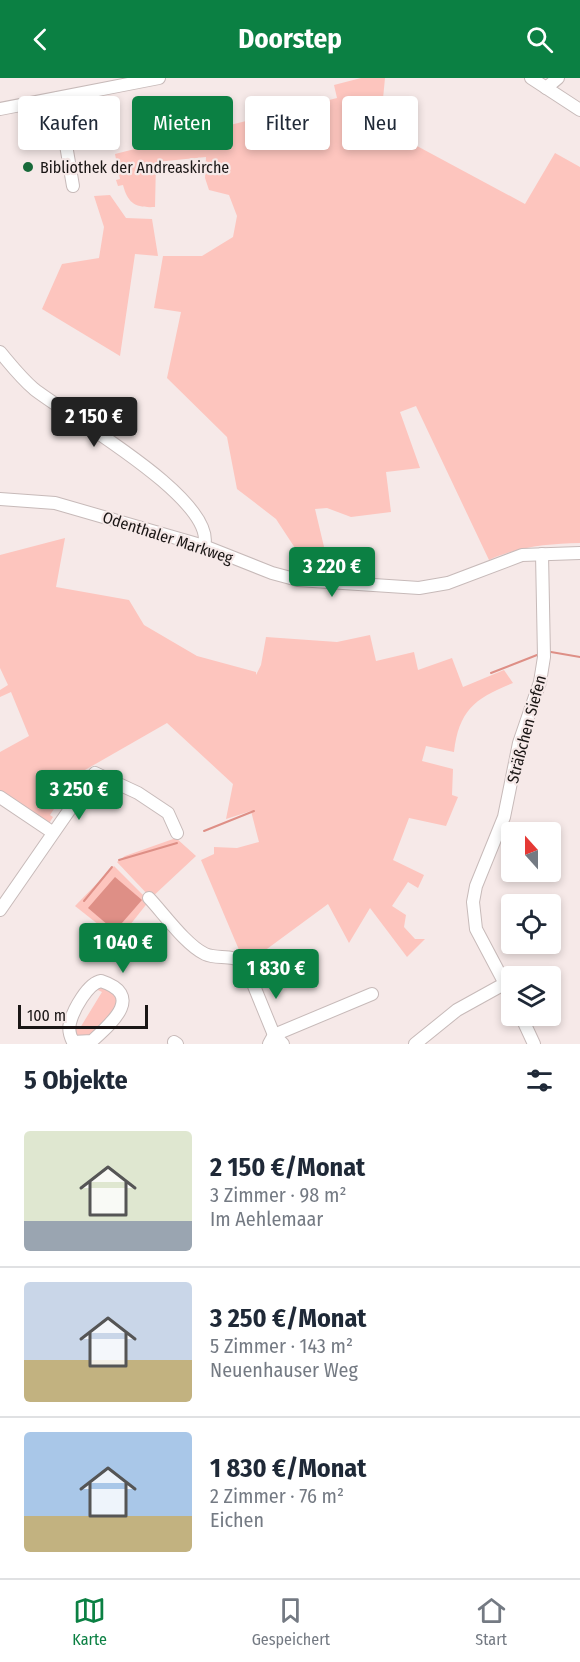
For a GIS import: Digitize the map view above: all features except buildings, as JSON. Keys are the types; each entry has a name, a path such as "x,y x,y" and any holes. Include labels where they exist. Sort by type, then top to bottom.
{"street":[{"path":"68,96 159,78"},
{"path":"531,78 580,110"},
{"path":"546,88 558,78"},
{"path":"0,109 18,106"},
{"path":"67,150 73,186"},
{"path":"0,352 35,390 120,448 180,497 199,517 206,531 204,546"},
{"name":"Odenthaler Markweg","path":"0,499 55,502 204,546 272,573 298,580 398,588 448,584 508,558 522,555 580,553"},
{"name":"Sträßchen Siefen","path":"501,978 476,929 473,902 476,886 504,817 519,743 540,682 544,657 542,554"},
{"path":"0,910 95,773 138,793 168,813 177,832"},
{"path":"0,797 52,832"},
{"path":"149,898 196,949 207,956 234,958 245,964 275,1041 372,994"},
{"path":"102,981 121,991 124,997 123,1008 102,1033 92,1041 72,1043 69,1033 70,1022 94,982 102,981"},
{"path":"415,1044 457,1010 501,986"},
{"path":"526,1026 534,1044"}],"shaded area":[{"path":"361,78 385,78 383,96 342,96 342,150 418,150 418,147 525,204 555,153 580,167 580,543 534,547 489,560 416,406 400,412 420,468 386,472 391,512 351,517 327,508 315,509 325,551 322,578 288,573 295,548 276,519 237,489 227,437 167,378 181,312 154,308 163,256 202,256 233,237 237,216 229,195 209,190 205,178 206,157 156,162 155,207 148,207 134,204 127,197 123,185 118,186 116,180 120,179 115,154 132,150 233,150 233,124 245,121 245,150 330,150 330,100 337,98 334,85"},
{"path":"110,195 126,218 152,219 158,256 135,254 120,356 42,309 62,264 99,258 104,227 94,196"},
{"path":"65,538 56,587 129,600 144,625 197,656 256,672 256,675 261,665 266,637 337,642 370,635 376,661 414,652 418,670 452,658 463,687 504,670 513,683 488,694 471,707 460,726 454,752 426,746 422,761 453,769 452,795 458,797 446,826 409,818 393,860 424,875 418,888 408,882 392,906 406,915 404,927 415,939 425,939 407,957 370,908 349,943 328,904 248,963 242,957 201,860 214,854 214,847 237,848 259,842 251,811 226,819 233,784 167,723 85,770 79,784 73,780 50,815 53,817 48,825 0,793 0,752 29,736 11,692 0,697 0,690 8,685 0,668 0,555"},
{"path":"176,838 196,856 151,898 117,862 125,856"},
{"path":"114,866 149,901 118,940 75,906"},
{"path":"115,877 142,900 115,931 88,908"},
{"path":"105,985 120,1002 91,1038 77,1040 73,1024 80,1028 102,992 94,988"}],"waterway":[{"path":"551,652 580,657"},
{"path":"491,673 537,655"},
{"path":"204,831 254,811"},
{"path":"119,860 177,843"},
{"path":"84,901 112,867"}],"place":[{"name":"Bibliothek der Andreaskirche","path":"28,167"}]}
